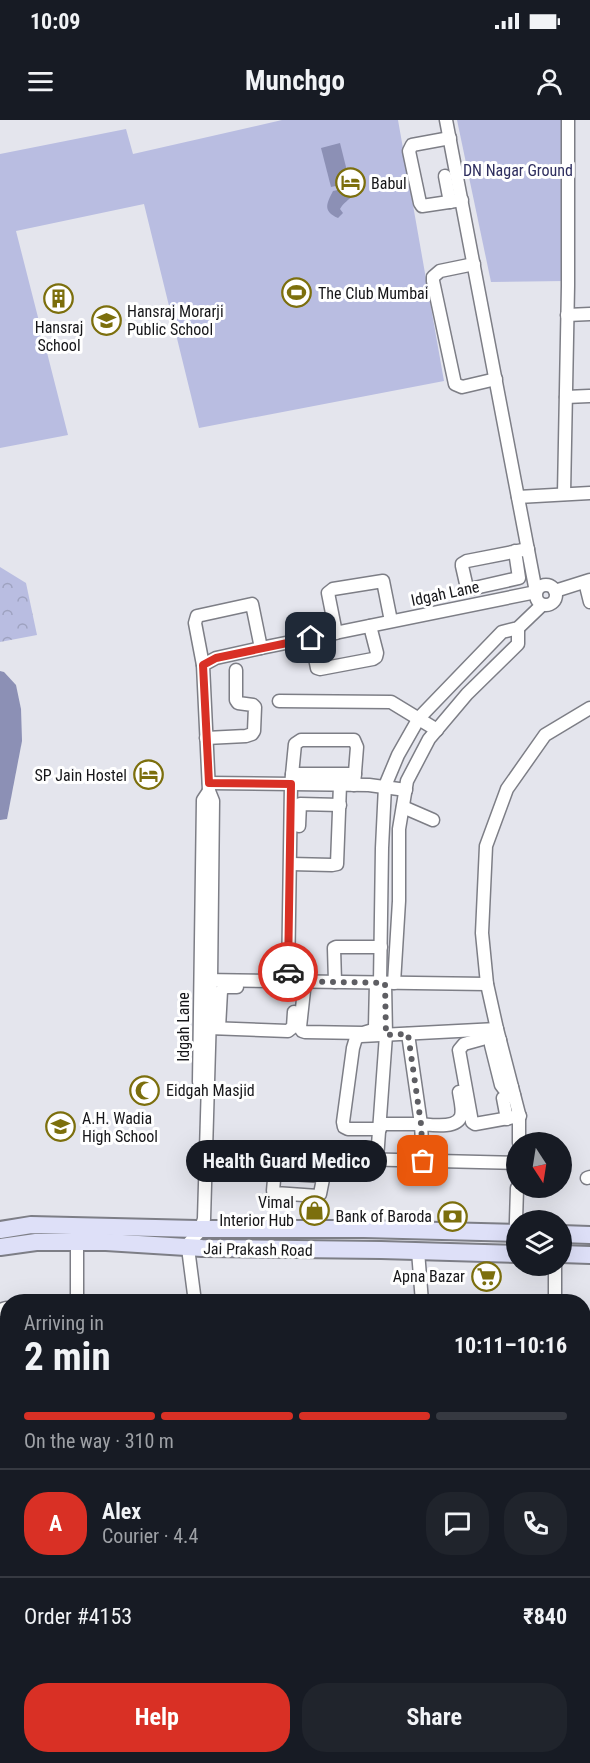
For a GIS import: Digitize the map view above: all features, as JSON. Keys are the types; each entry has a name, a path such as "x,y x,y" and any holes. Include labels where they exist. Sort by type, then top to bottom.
{"main road":[{"name":"Jai Prakash Road","path":"0,1230 31,1225 506,1233"},
{"path":"572,1234 590,1235"},
{"name":"Jai Prakash Road","path":"0,1247 36,1242 106,1242 188,1248 506,1254"},
{"path":"572,1254 590,1255"}],"street":[{"path":"446,120 450,138 455,197"},
{"path":"564,494 568,120"},
{"path":"450,138 412,145 410,151 422,206 455,197"},
{"path":"445,176 455,197 474,264 518,497 522,550 519,578 467,588 462,564 522,550"},
{"path":"474,264 440,271 433,277 433,281 455,384 462,387 496,379"},
{"path":"567,315 590,314"},
{"path":"566,397 589,396"},
{"path":"518,497 590,492"},
{"path":"522,550 537,601 542,605"},
{"path":"352,622 335,629 328,593 333,589 383,581 391,618"},
{"path":"555,591 588,581 590,602"},
{"path":"377,1159 386,1035 381,942 385,786 398,755 419,718 502,632 518,628 542,605 552,604 556,598 551,586 544,585 536,592"},
{"name":"Idgah Lane","path":"209,1034 205,980 207,847 203,800 209,787 203,665 216,658 311,638 335,629 536,592"},
{"path":"203,665 195,621 197,616 252,604 261,648"},
{"path":"311,638 320,669 376,657 370,622"},
{"path":"294,985 302,1031 363,1033 375,1027 384,983 397,938 399,829 407,781 429,739 467,694 518,644 518,628"},
{"path":"206,738 246,736 254,731 255,708 253,705 238,703 236,700 236,670"},
{"path":"279,701 392,702 437,730"},
{"path":"517,1132 499,1059 498,1035 487,984 482,933 486,846 507,789 545,735 590,708"},
{"path":"209,1034 288,1031 293,1027 294,864 291,779 295,744 301,740 354,740 357,747 354,780"},
{"path":"209,787 291,779 354,780 406,790"},
{"path":"291,779 340,785 354,780"},
{"path":"294,864 337,864 340,785"},
{"path":"294,864 300,804 340,805"},
{"path":"403,807 433,819"},
{"path":"381,901 399,901"},
{"path":"335,982 334,948 397,938"},
{"path":"205,980 294,985 335,982 487,984"},
{"name":"Idgah Lane","path":"201,1227 204,1219 202,1155 209,1034 215,998 205,980"},
{"path":"215,998 225,987 239,987"},
{"path":"452,1032 461,1113 456,1122 445,1125 421,1124 348,1129 344,1127 356,1038 452,1032 498,1035"},
{"path":"408,1034 421,1124 423,1161"},
{"path":"498,1035 464,1044 459,1050 472,1122 475,1124 512,1105"},
{"path":"202,1155 506,1163"},
{"path":"275,1173 276,1157"},
{"path":"194,1294 188,1248 201,1227"},
{"path":"77,1242 77,1294"},
{"path":"418,1251 421,1294"},
{"path":"555,1276 555,1294"}],"green space":[{"name":"The Club Mumbai","path":"282,120 398,120 444,381 199,428 144,204 16,231 68,435 0,448 0,154 126,129 133,154"},
{"name":"DN Nagar Ground","path":"457,120 567,120 565,281 491,282"},
{"path":"0,567 26,583 37,635 0,642"}],"shaded area":[{"path":"340,143 350,183 331,187 321,148"},
{"path":"351,187 353,195 341,207 343,213 338,218 328,210 329,199 333,191"},
{"path":"0,671 4,672 16,685 21,709 22,741 7,819 0,820"}],"way so far":[{"path":"288,972 288,981 385,983 386,1035 408,1034 421,1124 423,1161"}],"place":[{"name":"Babul","path":"350,183"},
{"name":"The Club Mumbai","path":"297,293"},
{"name":"Hansraj School","path":"59,299"},
{"name":"Hansraj Morarji Public School","path":"106,320"},
{"name":"SP Jain Hostel","path":"148,775"},
{"name":"Eidgah Masjid","path":"145,1090"},
{"name":"A.H. Wadia High School","path":"61,1127"},
{"name":"Health Guard Medico","path":"423,1161"},
{"name":"Vimal Interior Hub","path":"315,1211"},
{"name":"Bank of Baroda","path":"453,1216"},
{"name":"Apna Bazar","path":"486,1276"}],"route":[{"path":"288,972 291,784 209,783 203,665 216,658 311,638"}]}
